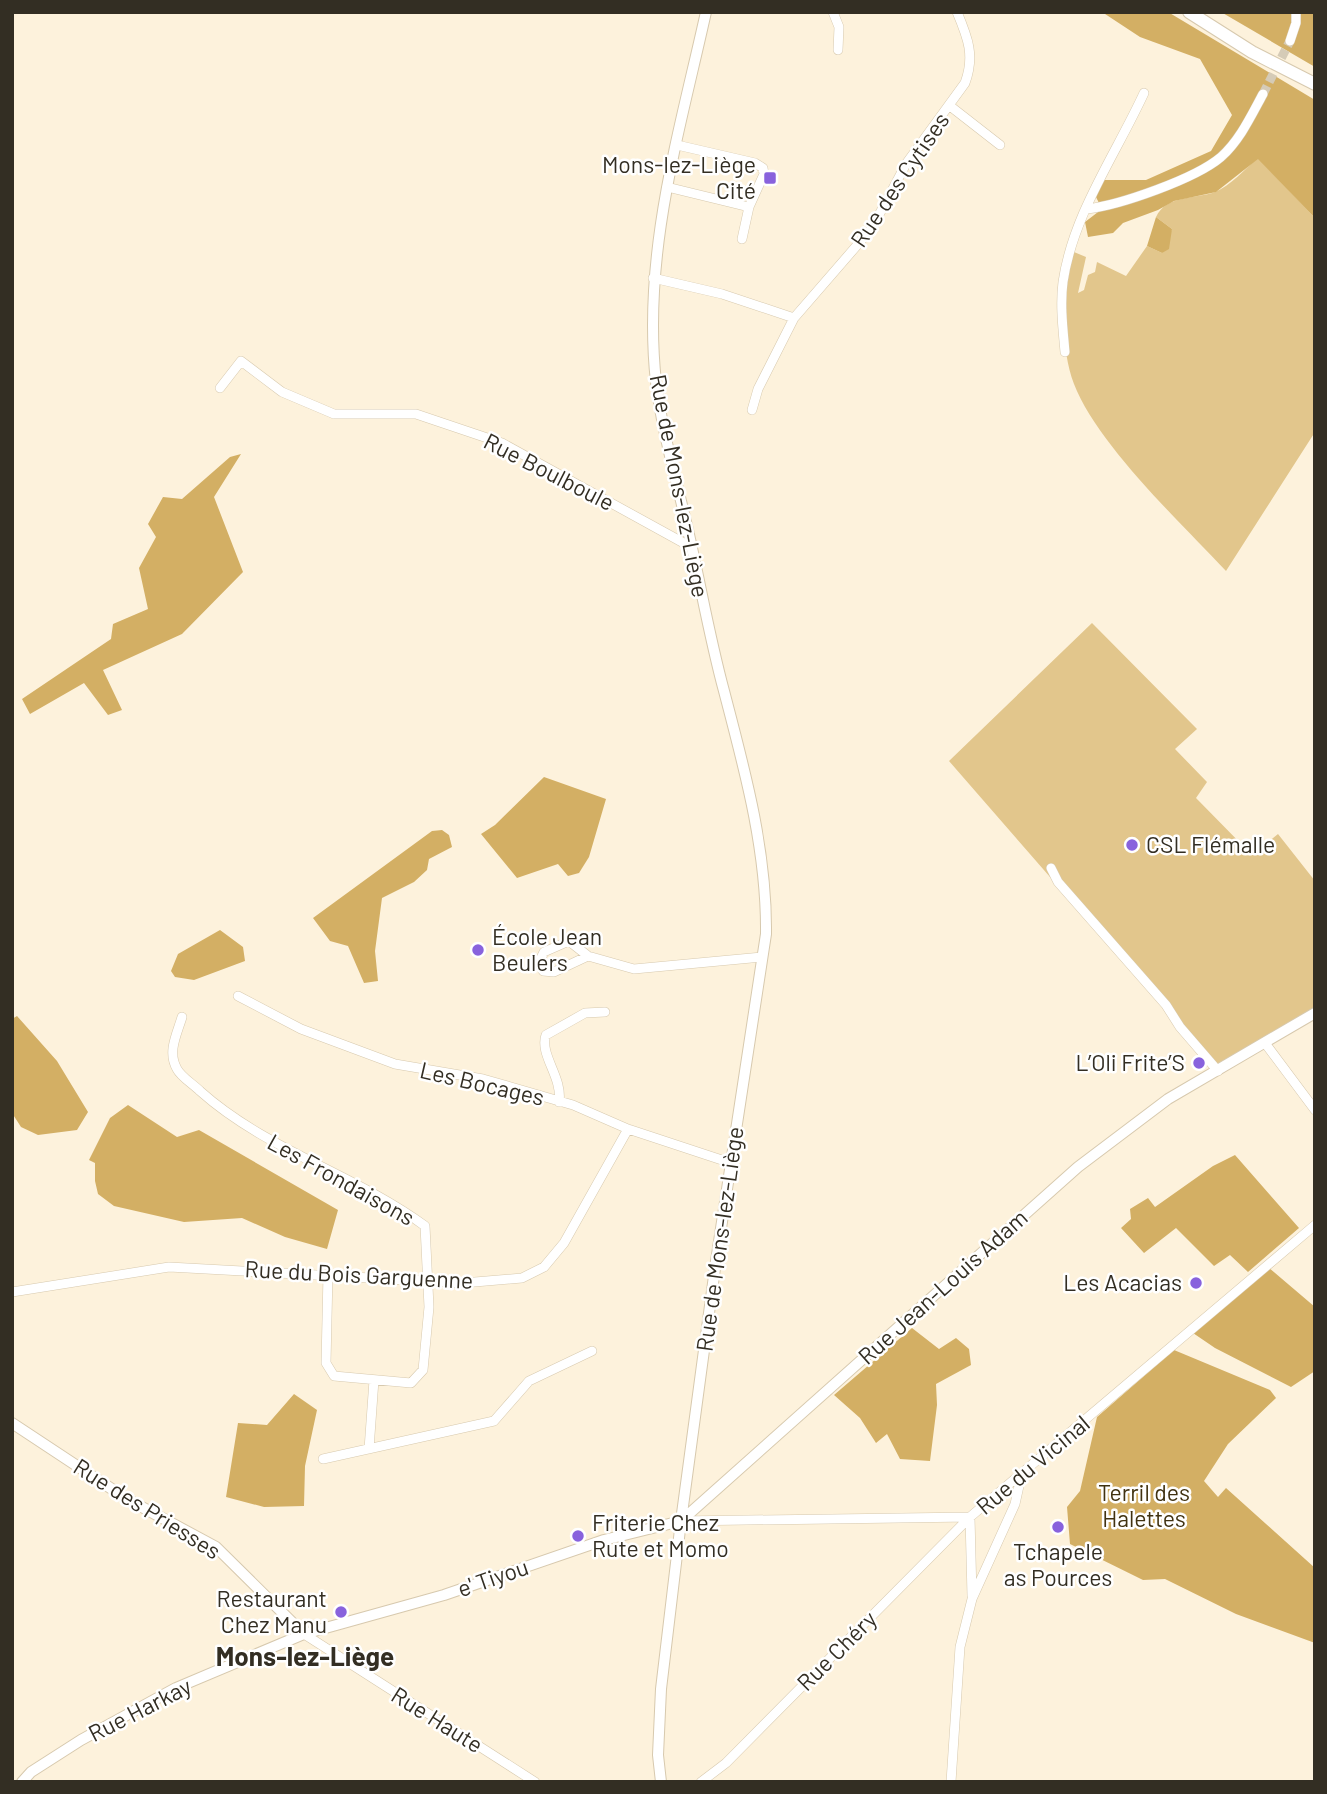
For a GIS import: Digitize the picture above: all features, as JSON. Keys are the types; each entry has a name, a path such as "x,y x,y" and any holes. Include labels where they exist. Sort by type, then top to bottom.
{"main road":[{"path":"1189,12 1252,52 1315,84"}],"street":[{"name":"Rue de Mons-lez-Liège","path":"661,1782 658,1755 661,1689 681,1521 730,1163 766,934 766,890 758,838 660,411 652,305 653,278 667,187 706,12"},
{"path":"833,12 839,27 838,50"},
{"name":"Rue des Cytises","path":"752,410 758,389 794,318 873,228 906,164 965,83 971,69 972,52 957,12"},
{"path":"1290,41 1296,23 1296,12"},
{"path":"1065,352 1063,283 1068,257 1087,209 1144,93"},
{"path":"1087,209 1111,206 1207,167 1222,156 1242,131 1263,94"},
{"path":"950,106 1000,145"},
{"path":"677,145 755,163 763,168 764,174 748,207 742,239"},
{"path":"667,187 748,207"},
{"path":"653,278 722,294 794,318"},
{"name":"Rue Boulboule","path":"220,388 241,361 282,393 334,414 416,414 502,443 691,547"},
{"path":"1051,868 1058,882 1166,1005 1180,1027 1218,1071"},
{"path":"588,956 551,973 543,971 539,962 544,952 566,942 576,944 588,956 634,969 762,957"},
{"name":"Les Bocages","path":"238,996 301,1029 395,1064 483,1079 559,1102 628,1129 730,1163"},
{"path":"559,1102 558,1077 544,1045 546,1035 585,1013 606,1012"},
{"name":"Rue Jean-Louis Adam","path":"681,1521 1077,1167 1168,1099 1315,1013"},
{"name":"Les Frondaisons","path":"182,1017 172,1048 177,1069 212,1101 260,1135 374,1194 425,1226 428,1280 423,1370 411,1383 334,1376 326,1363 328,1274"},
{"path":"1265,1042 1315,1110"},
{"name":"Rue du Bois Garguenne","path":"12,1292 156,1268 328,1274 463,1283 522,1278 544,1267 564,1243 628,1129"},
{"name":"Rue du Vicinal","path":"681,1521 970,1517 1021,1477 1315,1225"},
{"path":"323,1459 494,1420 529,1381 592,1351"},
{"path":"369,1449 374,1380"},
{"name":"Rue des Priesses","path":"12,1423 127,1499 216,1547 304,1634"},
{"path":"951,1782 960,1647 972,1599 1015,1504 1021,1477"},
{"path":"970,1517 972,1599"},
{"name":"Rue Chéry","path":"701,1782 726,1763 970,1517"},
{"name":"e' Tiyou","path":"304,1634 444,1595 604,1540 681,1521"},
{"name":"Rue Harkay","path":"22,1782 31,1772 81,1741 177,1688 304,1634"},
{"name":"Rue Haute","path":"304,1634 535,1782"}],"shaded area":[{"path":"1258,158 1315,218 1315,432 1226,571 1120,457 1085,407 1069,369 1065,301 1074,252 1086,257 1078,293 1084,290 1088,275 1095,272 1097,262 1126,276 1147,246 1162,253 1172,229 1156,217 1161,210 1174,201 1221,189"},
{"name":"CSL Flémalle","path":"1092,623 1197,729 1175,749 1207,782 1196,798 1252,855 1278,834 1315,881 1315,1010 1212,1068 1165,1009 949,761"}],"green space":[{"path":"1102,12 1168,12 1315,100 1315,218 1258,159 1216,192 1174,201 1123,223 1113,233 1088,237 1085,222 1102,209 1095,195 1101,180 1146,180 1211,151 1232,115 1200,59 1140,37"},
{"path":"1221,12 1315,12 1315,67"},
{"path":"1156,217 1172,229 1169,249 1162,253 1147,246"},
{"path":"241,454 214,497 243,572 182,634 103,670 122,710 108,715 84,683 30,714 22,699 111,639 113,624 148,609 139,568 156,537 148,524 163,497 182,499 230,457"},
{"path":"544,777 606,799 589,857 579,873 568,876 558,864 517,878 481,834 495,825"},
{"path":"442,830 449,835 452,847 429,859 427,870 414,882 382,898 375,951 378,981 364,983 348,946 330,941 313,918 432,831"},
{"path":"220,930 243,947 245,961 194,980 175,977 171,971 178,954"},
{"path":"17,1016 57,1061 88,1112 77,1130 38,1135 21,1127 12,1113 12,1019"},
{"path":"128,1105 177,1137 199,1130 338,1210 327,1249 285,1237 242,1218 184,1222 114,1206 98,1194 95,1163 89,1160 110,1118"},
{"path":"1235,1155 1299,1228 1248,1272 1230,1255 1214,1266 1176,1228 1144,1253 1121,1228 1131,1219 1130,1209 1148,1198 1155,1207 1213,1166"},
{"path":"1268,1267 1315,1307 1315,1371 1291,1387 1215,1348 1193,1333"},
{"path":"912,1328 939,1349 956,1338 969,1349 971,1365 936,1384 937,1405 930,1461 900,1459 887,1434 876,1443 860,1418 834,1395"},
{"name":"Terril des Halettes","path":"1174,1350 1270,1390 1276,1398 1228,1444 1204,1481 1218,1497 1226,1488 1315,1568 1315,1643 1236,1614 1165,1579 1143,1580 1070,1544 1067,1507 1080,1491 1097,1417"},
{"path":"294,1394 317,1410 305,1466 304,1506 264,1507 226,1497 238,1423 267,1425"}],"tunnel":[{"path":"1263,94 1290,41"}],"place":[{"name":"Mons-lez-Liège Cité","path":"770,178"},
{"name":"CSL Flémalle","path":"1132,845"},
{"name":"École Jean Beulers","path":"478,950"},
{"name":"L’Oli Frite’S","path":"1199,1063"},
{"name":"Les Acacias","path":"1196,1283"},
{"name":"Tchapele as Pources","path":"1058,1527"},
{"name":"Friterie Chez Rute et Momo","path":"578,1536"},
{"name":"Restaurant Chez Manu","path":"341,1612"}],"district":[{"name":"Mons-lez-Liège","path":"305,1657"}]}
